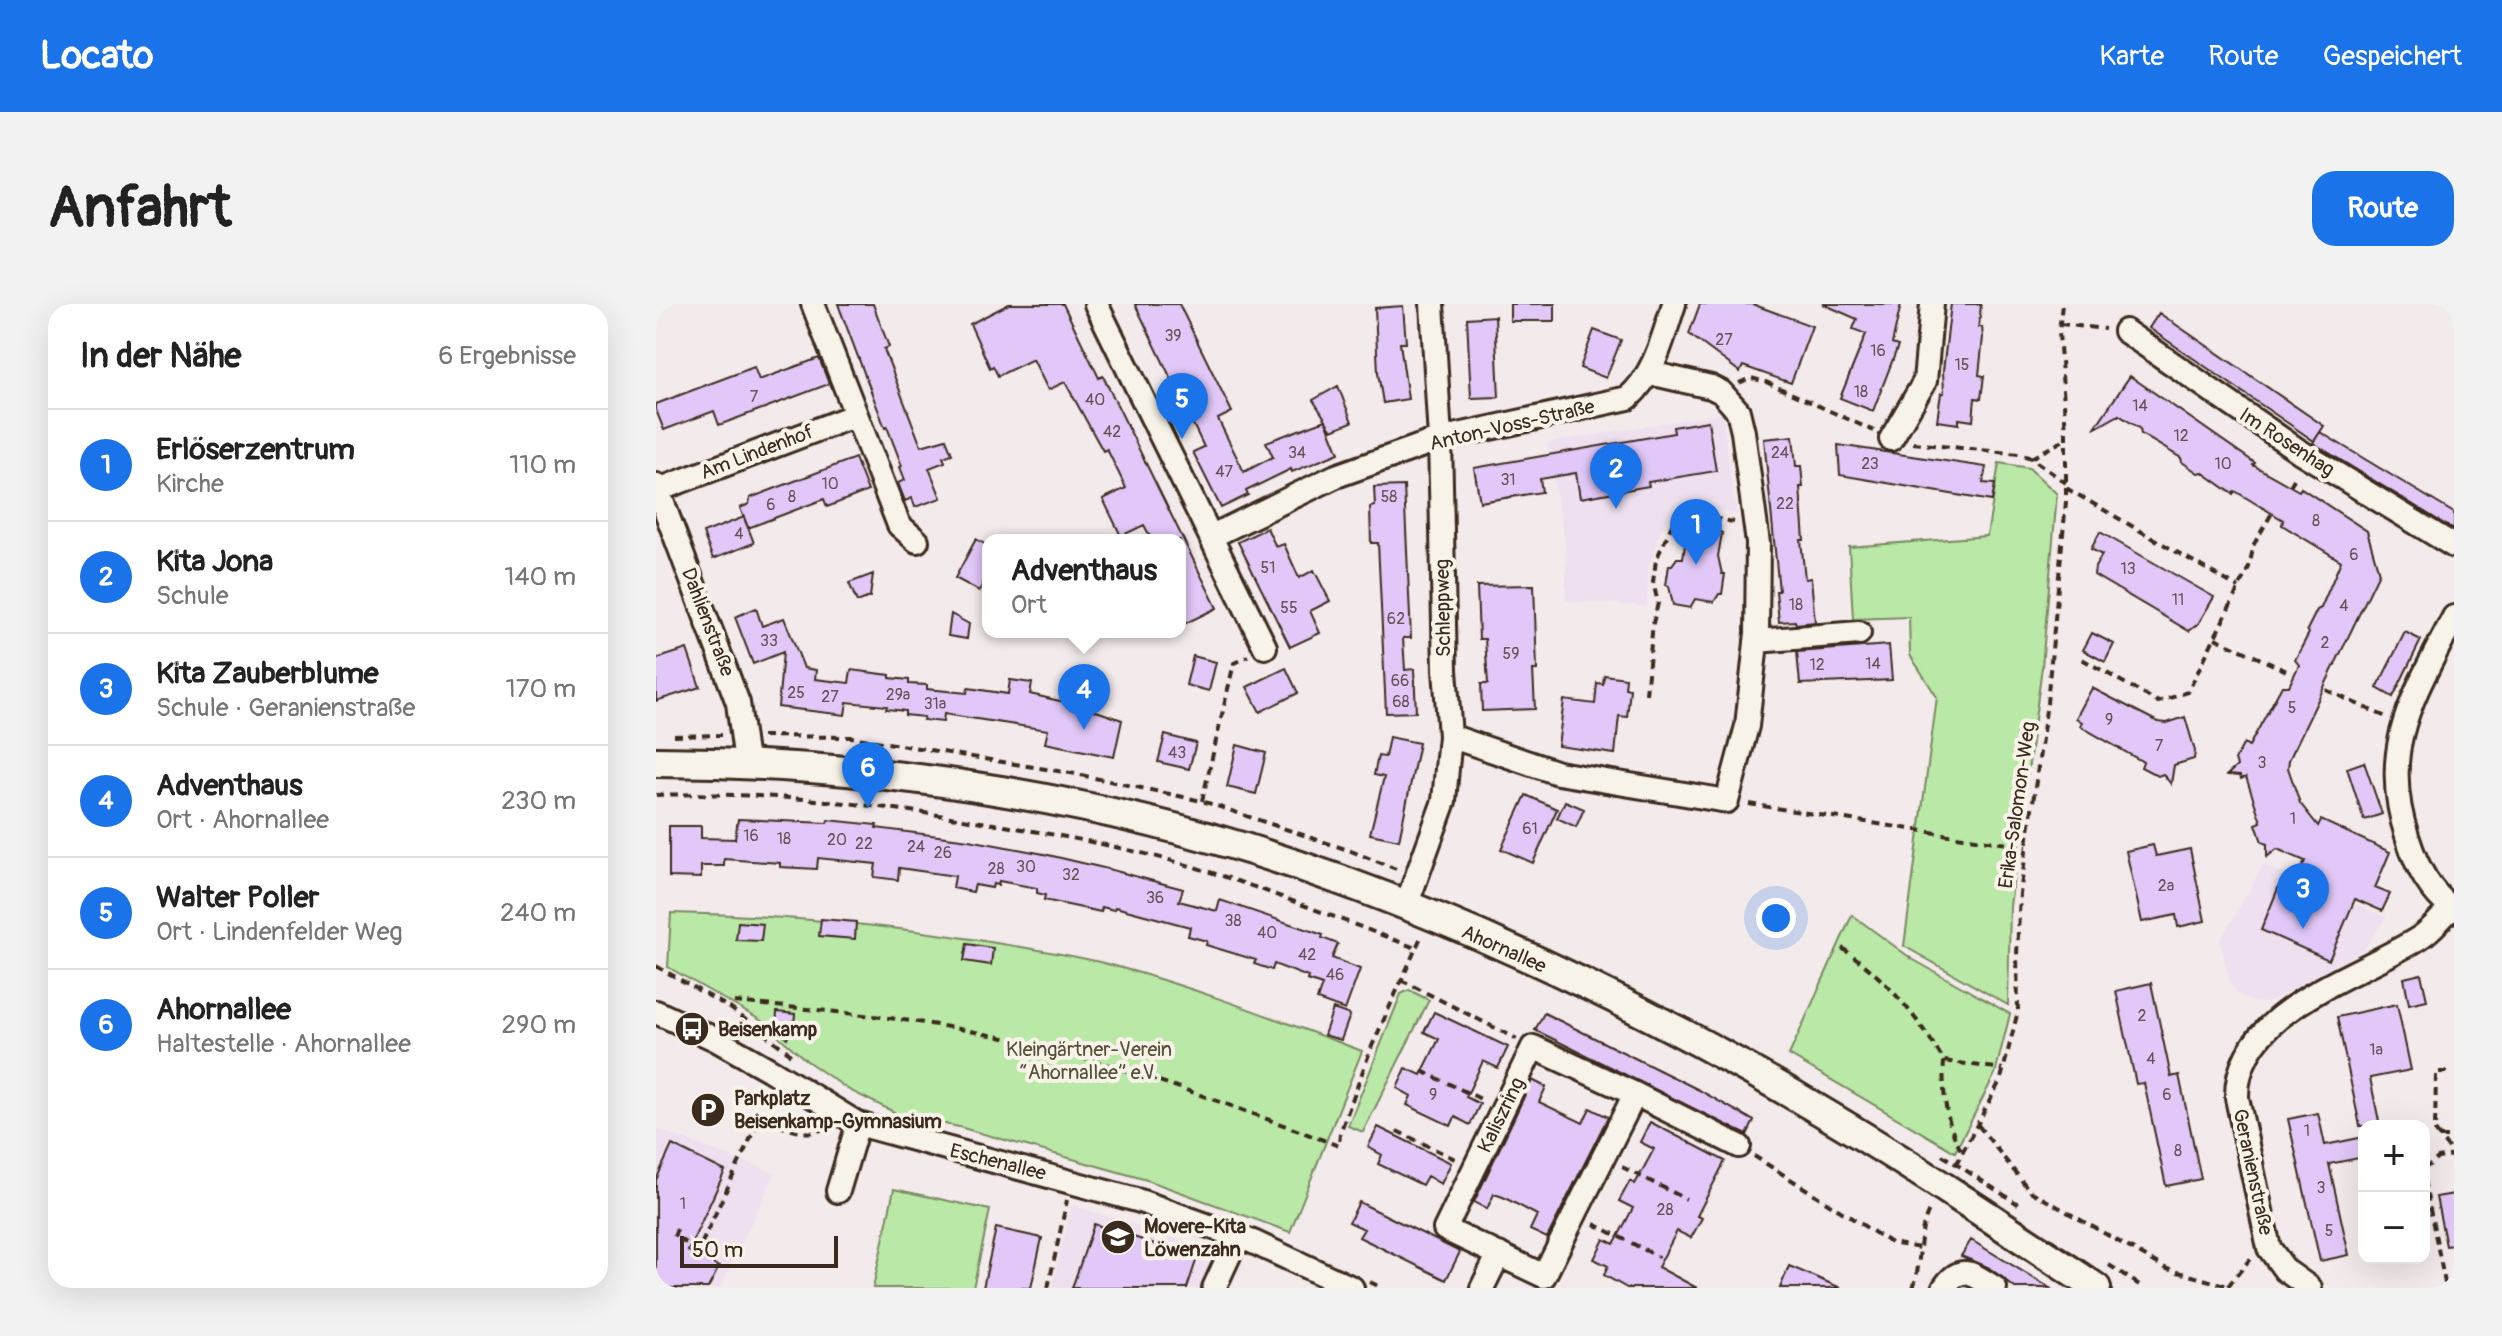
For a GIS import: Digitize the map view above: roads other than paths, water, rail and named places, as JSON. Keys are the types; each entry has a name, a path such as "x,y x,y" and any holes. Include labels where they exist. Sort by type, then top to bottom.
{"main road":[{"name":"Ahornallee","path":"656,762 746,762 966,785 1176,828 1268,855 1418,911 1526,958 1720,1055 1816,1108 1944,1187 2096,1288"}],"street":[{"path":"813,304 899,525 917,541"},
{"path":"1096,304 1265,647"},
{"name":"Schleppweg","path":"1418,911 1444,801 1450,736 1432,304"},
{"name":"Anton-Voss-Straße","path":"1212,536 1336,476 1440,439 1628,398 1642,386 1650,373 1674,304"},
{"path":"1891,439 1925,381 1932,304"},
{"name":"Im Rosenhag","path":"2125,331 2299,451 2454,546"},
{"path":"1450,736 1558,773 1727,801 1747,726 1756,641 1758,543 1743,432 1738,411 1730,399 1711,387 1650,373"},
{"name":"Am Lindenhof","path":"657,487 856,415"},
{"name":"Dahlienstraße","path":"657,487 738,703 746,762"},
{"path":"2452,909 2425,880 2415,860 2403,826 2396,785 2396,755 2403,725 2422,679 2454,617"},
{"path":"1756,641 1859,633"},
{"name":"Geranienstraße","path":"2310,1288 2285,1270 2269,1248 2237,1098 2238,1075 2251,1047 2266,1028 2287,1011 2422,937 2452,909"},
{"name":"Eschenallee","path":"656,1012 715,1039 858,1124 907,1140 1140,1201 1238,1236 1352,1288"},
{"name":"Kaliszring","path":"1533,1047 1635,1094 1544,1276 1445,1229 1533,1047"},
{"path":"1635,1094 1739,1146"},
{"path":"838,1191 858,1124"},
{"path":"1214,1288 1238,1236"},
{"path":"1482,1288 1499,1254"},
{"path":"1944,1288 1951,1278 1962,1272 1995,1288"}],"place":[{"name":"Walter Poller","path":"1182,439"},
{"name":"Kita Jona","path":"1616,509"},
{"name":"Erlöserzentrum","path":"1696,565"},
{"name":"Adventhaus","path":"1084,730"},
{"name":"Ahornallee","path":"868,808"},
{"name":"Kita Zauberblume","path":"2303,929"},
{"name":"Beisenkamp","path":"692,1029"},
{"name":"Parkplatz Beisenkamp-Gymnasium","path":"708,1110"},
{"name":"Movere-Kita Löwenzahn","path":"1118,1237"}],"park label":[{"name":"Kleingärtner-Verein “Ahornallee” e.V.","path":"1089,1060"}]}
